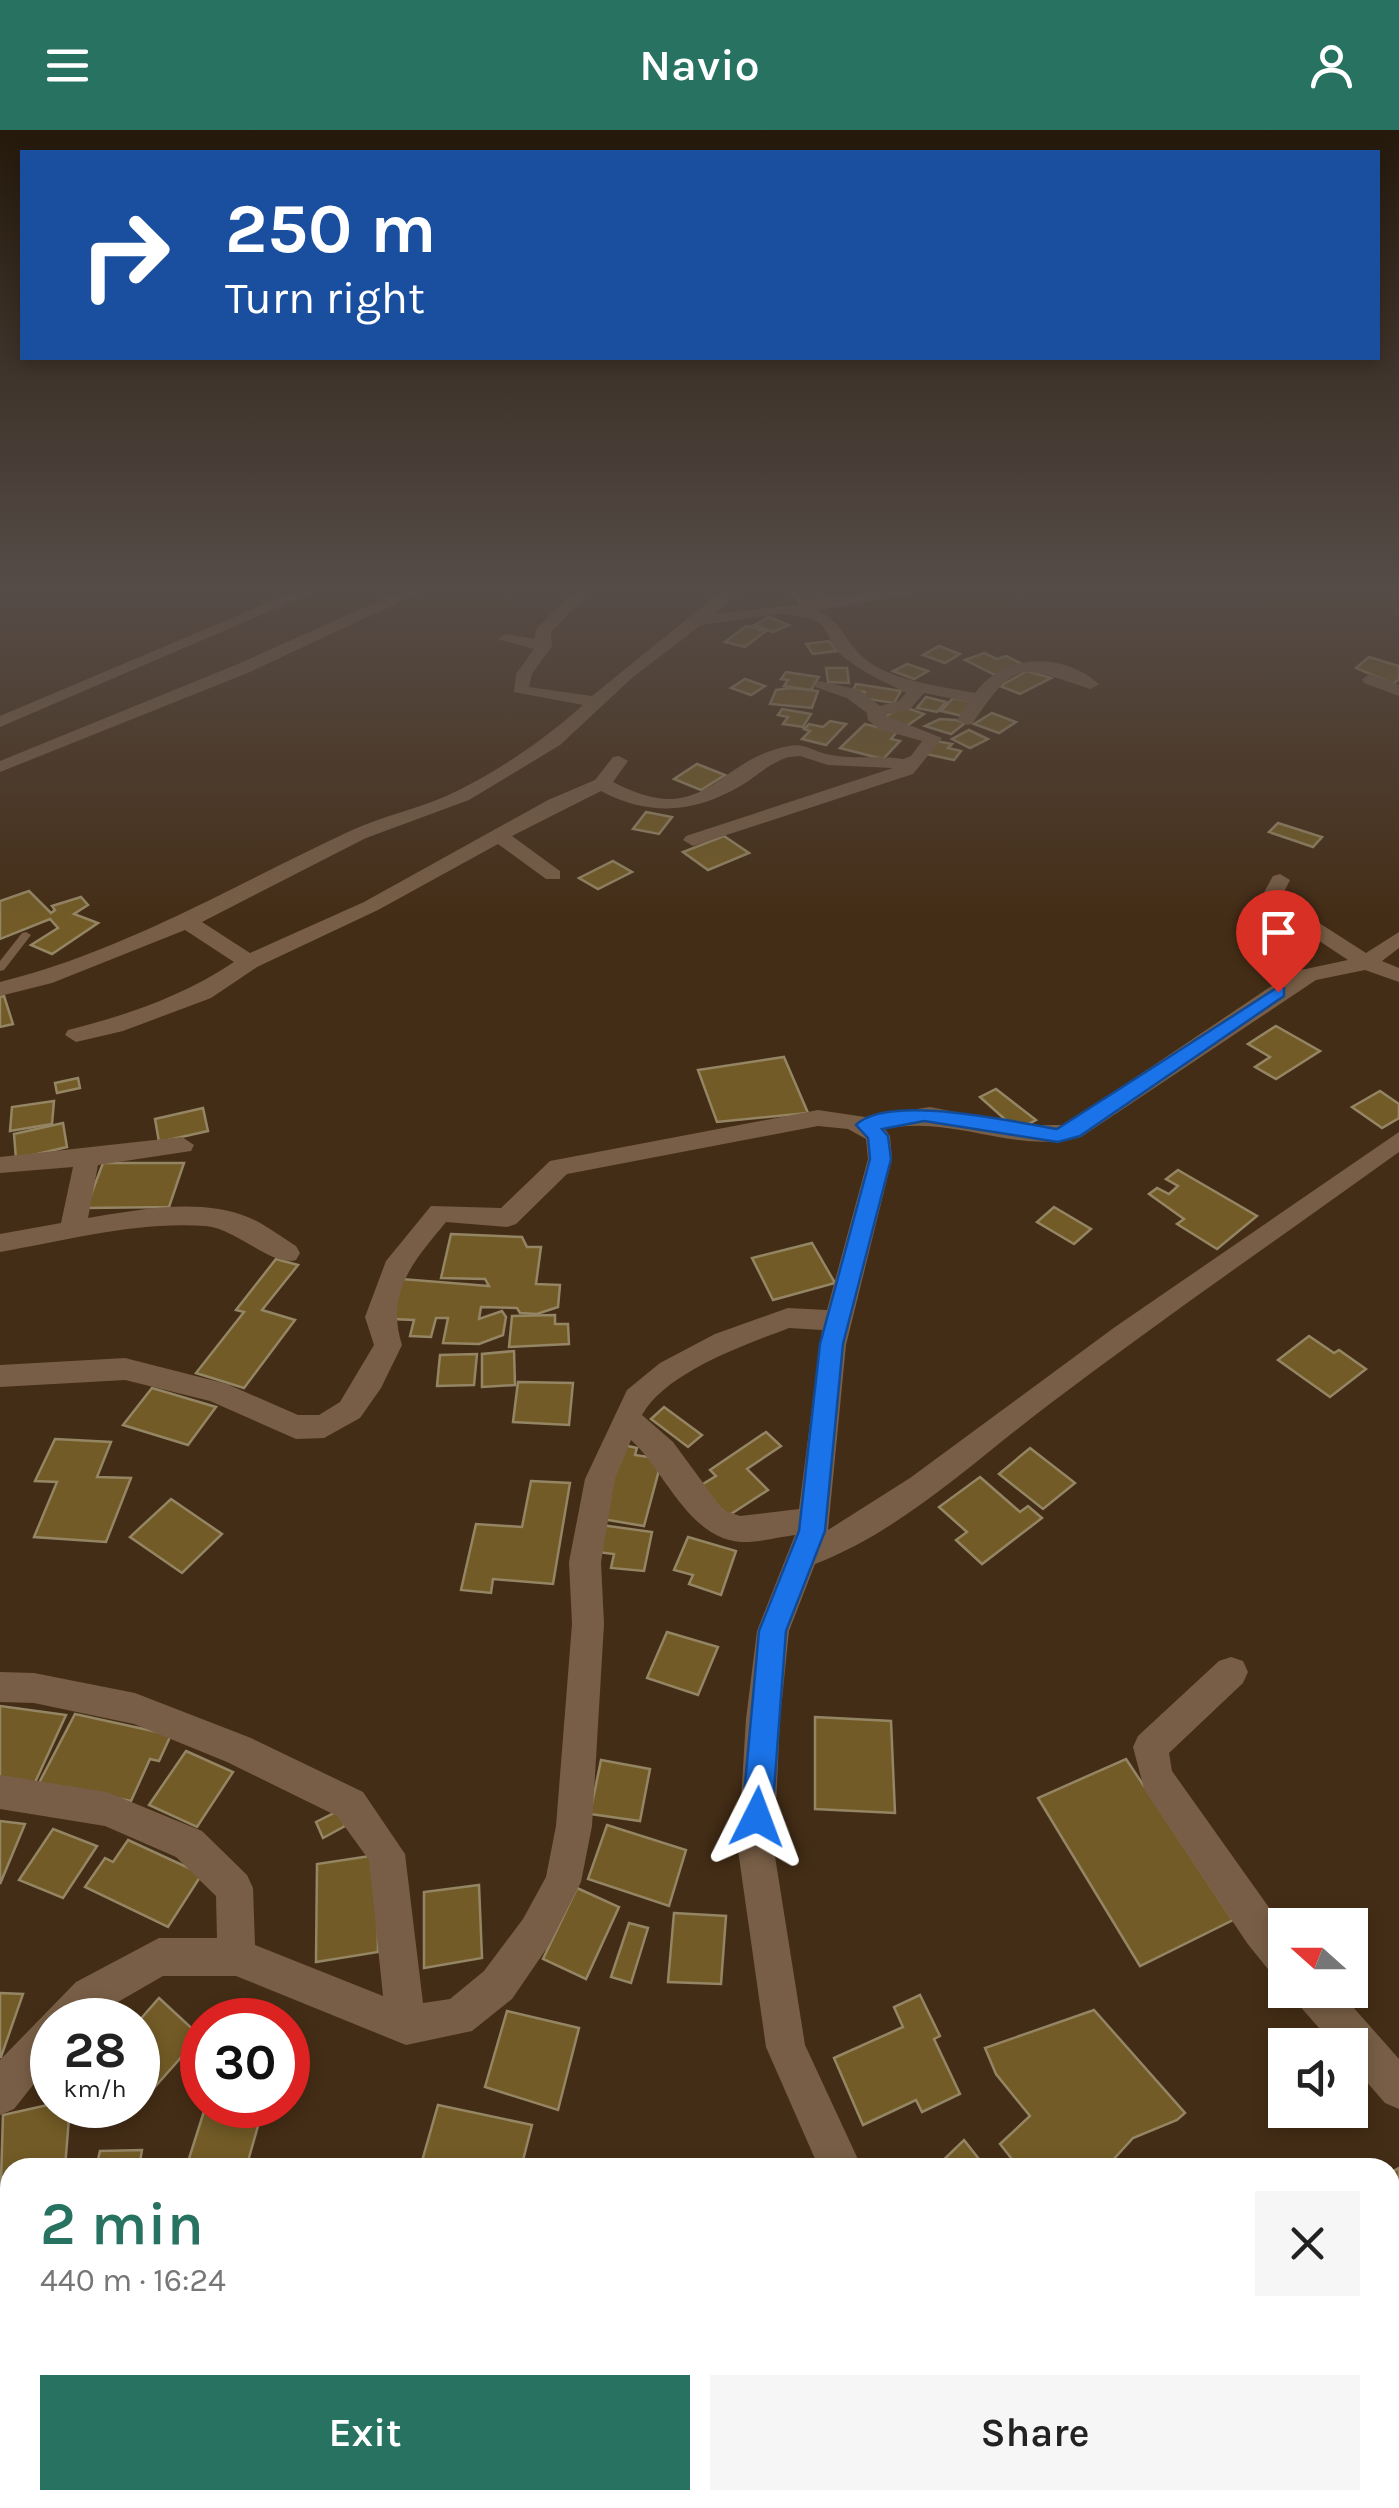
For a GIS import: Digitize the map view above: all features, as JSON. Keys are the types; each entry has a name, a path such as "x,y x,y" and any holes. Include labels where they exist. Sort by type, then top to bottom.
{"street":[{"path":"0,722 52,700"},
{"path":"0,767 165,700"},
{"path":"581,700 596,702"},
{"path":"861,700 877,712"},
{"path":"602,784 654,808 672,808 732,783 773,756 798,750 812,750 826,760 880,759 905,765 917,760 932,738 885,725 874,716 909,700"},
{"path":"966,720 980,700"},
{"path":"0,989 44,978 188,922 359,834 462,796 554,741 596,702"},
{"path":"76,1036 204,993 249,962 371,906 555,804 602,784 619,761"},
{"path":"693,840 902,774 905,765"},
{"path":"500,836 553,875"},
{"path":"1280,880 1272,896 1281,908 1367,962 1399,975"},
{"path":"188,922 249,962"},
{"path":"866,1125 924,1114 1058,1136 1072,1131 1308,975 1367,962 1399,938"},
{"path":"0,1376 126,1369 217,1392 296,1427 324,1426 350,1410 371,1380 388,1345 379,1317 398,1260 440,1212 507,1218 559,1167 818,1118 850,1119 866,1125 878,1136 880,1159 832,1344 813,1520 773,1631 762,1719 756,1850 786,2047 836,2158"},
{"path":"802,1555 828,1548 894,1504 1080,1366 1399,1140"},
{"path":"0,1165 182,1145"},
{"path":"72,1231 86,1167 84,1158"},
{"path":"0,1242 149,1219 212,1218 236,1222 287,1253"},
{"path":"88,1998 160,1958 236,1957 406,2025 458,2018 498,1985 536,1932 562,1882 574,1826 588,1624 585,1562 600,1479 626,1418 637,1398 670,1371 725,1340 788,1318 838,1321"},
{"path":"626,1418 662,1450 712,1519 740,1529 813,1520"},
{"path":"1231,1672 1150,1747 1156,1777 1268,1939"},
{"path":"0,1686 34,1688 135,1709 238,1750 350,1804 387,1854 406,2025"},
{"path":"0,1792 107,1809 189,1844 234,1888 236,1957"},
{"path":"1328,2008 1399,2089"},
{"path":"0,2096 30,2055"}],"lane":[{"path":"0,968 26,935"}],"building":[{"path":"772,700 815,700 812,708 770,704"},
{"path":"924,700 946,702 937,712 917,708"},
{"path":"951,700 974,702 963,716 941,711"},
{"path":"902,706 924,714 905,727 882,719"},
{"path":"782,709 811,714 803,727 783,724 788,717 778,715"},
{"path":"992,713 1016,722 999,733 974,724"},
{"path":"940,719 965,723 951,734 925,726"},
{"path":"830,721 846,724 826,745 802,739 810,731 804,729 809,724 823,727"},
{"path":"865,724 897,732 891,739 900,741 883,759 840,748"},
{"path":"969,730 988,739 970,748 952,739"},
{"path":"936,741 952,744 948,748 961,751 954,760 926,754"},
{"path":"697,764 725,775 701,790 674,779"},
{"path":"646,812 672,817 659,834 633,829"},
{"path":"1278,823 1322,837 1313,847 1269,832"},
{"path":"724,836 749,853 708,870 683,852"},
{"path":"613,861 632,872 598,889 579,878"},
{"path":"29,891 51,913 55,910 52,906 81,897 88,905 74,914 98,923 52,954 31,945 58,928 50,919 0,939 0,901"},
{"path":"4,996 13,1024 0,1027 0,997"},
{"path":"1276,1026 1320,1051 1276,1079 1255,1067 1270,1057 1248,1044"},
{"path":"784,1057 808,1113 717,1122 698,1070"},
{"path":"78,1078 80,1088 57,1093 55,1083"},
{"path":"996,1089 1036,1120 1017,1130 980,1097"},
{"path":"1380,1091 1399,1104 1399,1118 1382,1128 1352,1107"},
{"path":"54,1101 52,1124 10,1131 12,1107"},
{"path":"203,1108 208,1131 159,1142 155,1119"},
{"path":"63,1123 67,1147 16,1159 14,1134"},
{"path":"103,1163 184,1163 169,1207 86,1208"},
{"path":"1178,1170 1257,1216 1217,1249 1177,1224 1184,1219 1149,1194 1157,1188 1169,1194 1178,1186 1166,1179"},
{"path":"1054,1207 1091,1229 1074,1244 1037,1222"},
{"path":"451,1234 522,1237 527,1247 541,1247 536,1284 560,1285 558,1307 537,1314 520,1313 517,1308 481,1307 479,1319 502,1311 506,1317 503,1335 479,1344 443,1343 448,1318 436,1318 431,1337 410,1336 414,1320 392,1319 402,1279 489,1286 485,1279 441,1278"},
{"path":"812,1243 835,1283 773,1300 752,1258"},
{"path":"276,1259 298,1265 262,1310 295,1320 244,1388 196,1373 244,1312 236,1310"},
{"path":"555,1315 555,1324 568,1324 569,1344 509,1347 512,1316"},
{"path":"1309,1336 1366,1369 1330,1397 1278,1360"},
{"path":"514,1351 515,1385 482,1387 482,1354"},
{"path":"477,1354 474,1385 437,1386 440,1355"},
{"path":"518,1382 573,1383 569,1425 513,1422"},
{"path":"152,1388 216,1407 188,1445 123,1425"},
{"path":"664,1407 702,1435 688,1447 651,1419"},
{"path":"766,1432 781,1446 747,1469 768,1490 728,1516 698,1487 716,1476 710,1470"},
{"path":"55,1439 111,1442 97,1477 131,1478 106,1542 34,1537 57,1482 35,1481"},
{"path":"623,1445 637,1448 635,1455 662,1459 644,1526 602,1519"},
{"path":"1030,1448 1075,1483 1043,1509 999,1474"},
{"path":"980,1477 1020,1512 1028,1506 1042,1518 982,1564 956,1540 967,1532 939,1507"},
{"path":"531,1481 570,1483 553,1584 493,1579 491,1593 461,1590 476,1524 522,1527"},
{"path":"171,1499 222,1534 182,1573 130,1537"},
{"path":"594,1524 652,1532 644,1571 611,1568 614,1554 589,1551"},
{"path":"688,1537 736,1551 721,1595 689,1584 693,1575 674,1570"},
{"path":"667,1632 718,1647 698,1695 647,1678"},
{"path":"0,1706 66,1715 32,1789 0,1784"},
{"path":"75,1714 171,1735 159,1761 150,1759 131,1801 39,1783"},
{"path":"815,1717 891,1721 895,1813 815,1809"},
{"path":"186,1751 233,1772 197,1827 149,1805"},
{"path":"1126,1759 1233,1920 1140,1966 1038,1798"},
{"path":"601,1760 650,1769 640,1821 590,1814"},
{"path":"338,1811 345,1826 323,1838 316,1822"},
{"path":"0,1821 25,1824 0,1884"},
{"path":"607,1825 686,1850 669,1906 588,1879"},
{"path":"53,1829 97,1846 63,1898 19,1880"},
{"path":"128,1840 202,1874 168,1927 85,1887 105,1858 113,1862"},
{"path":"377,1855 378,1952 316,1962 317,1864"},
{"path":"479,1885 482,1958 424,1968 424,1892"},
{"path":"577,1888 619,1907 586,1979 543,1959"},
{"path":"674,1913 726,1916 721,1984 668,1982"},
{"path":"629,1923 648,1928 631,1983 611,1977"},
{"path":"0,1993 23,1994 1,2057 0,2057"},
{"path":"920,1995 940,2036 934,2039 960,2094 922,2112 916,2100 863,2125 834,2058 903,2027 894,2007"},
{"path":"160,1999 180,2017 180,2059 160,2081"},
{"path":"1094,2010 1185,2113 1133,2138 1115,2158 1011,2158 1000,2144 1030,2116 996,2074 985,2048"},
{"path":"507,2011 579,2028 558,2110 485,2087"},
{"path":"438,2105 532,2125 524,2158 423,2158"},
{"path":"30,2109 30,2128 68,2128 66,2158 2,2158 3,2115"},
{"path":"199,2128 257,2128 249,2158 189,2158"},
{"path":"964,2140 978,2158 945,2158"},
{"path":"142,2150 141,2158 98,2158 100,2151"}],"route":[{"path":"757,1817 762,1719 773,1631 812,1531 832,1344 880,1159 878,1136 866,1125 924,1114 1058,1136 1072,1131 1278,992"}]}
